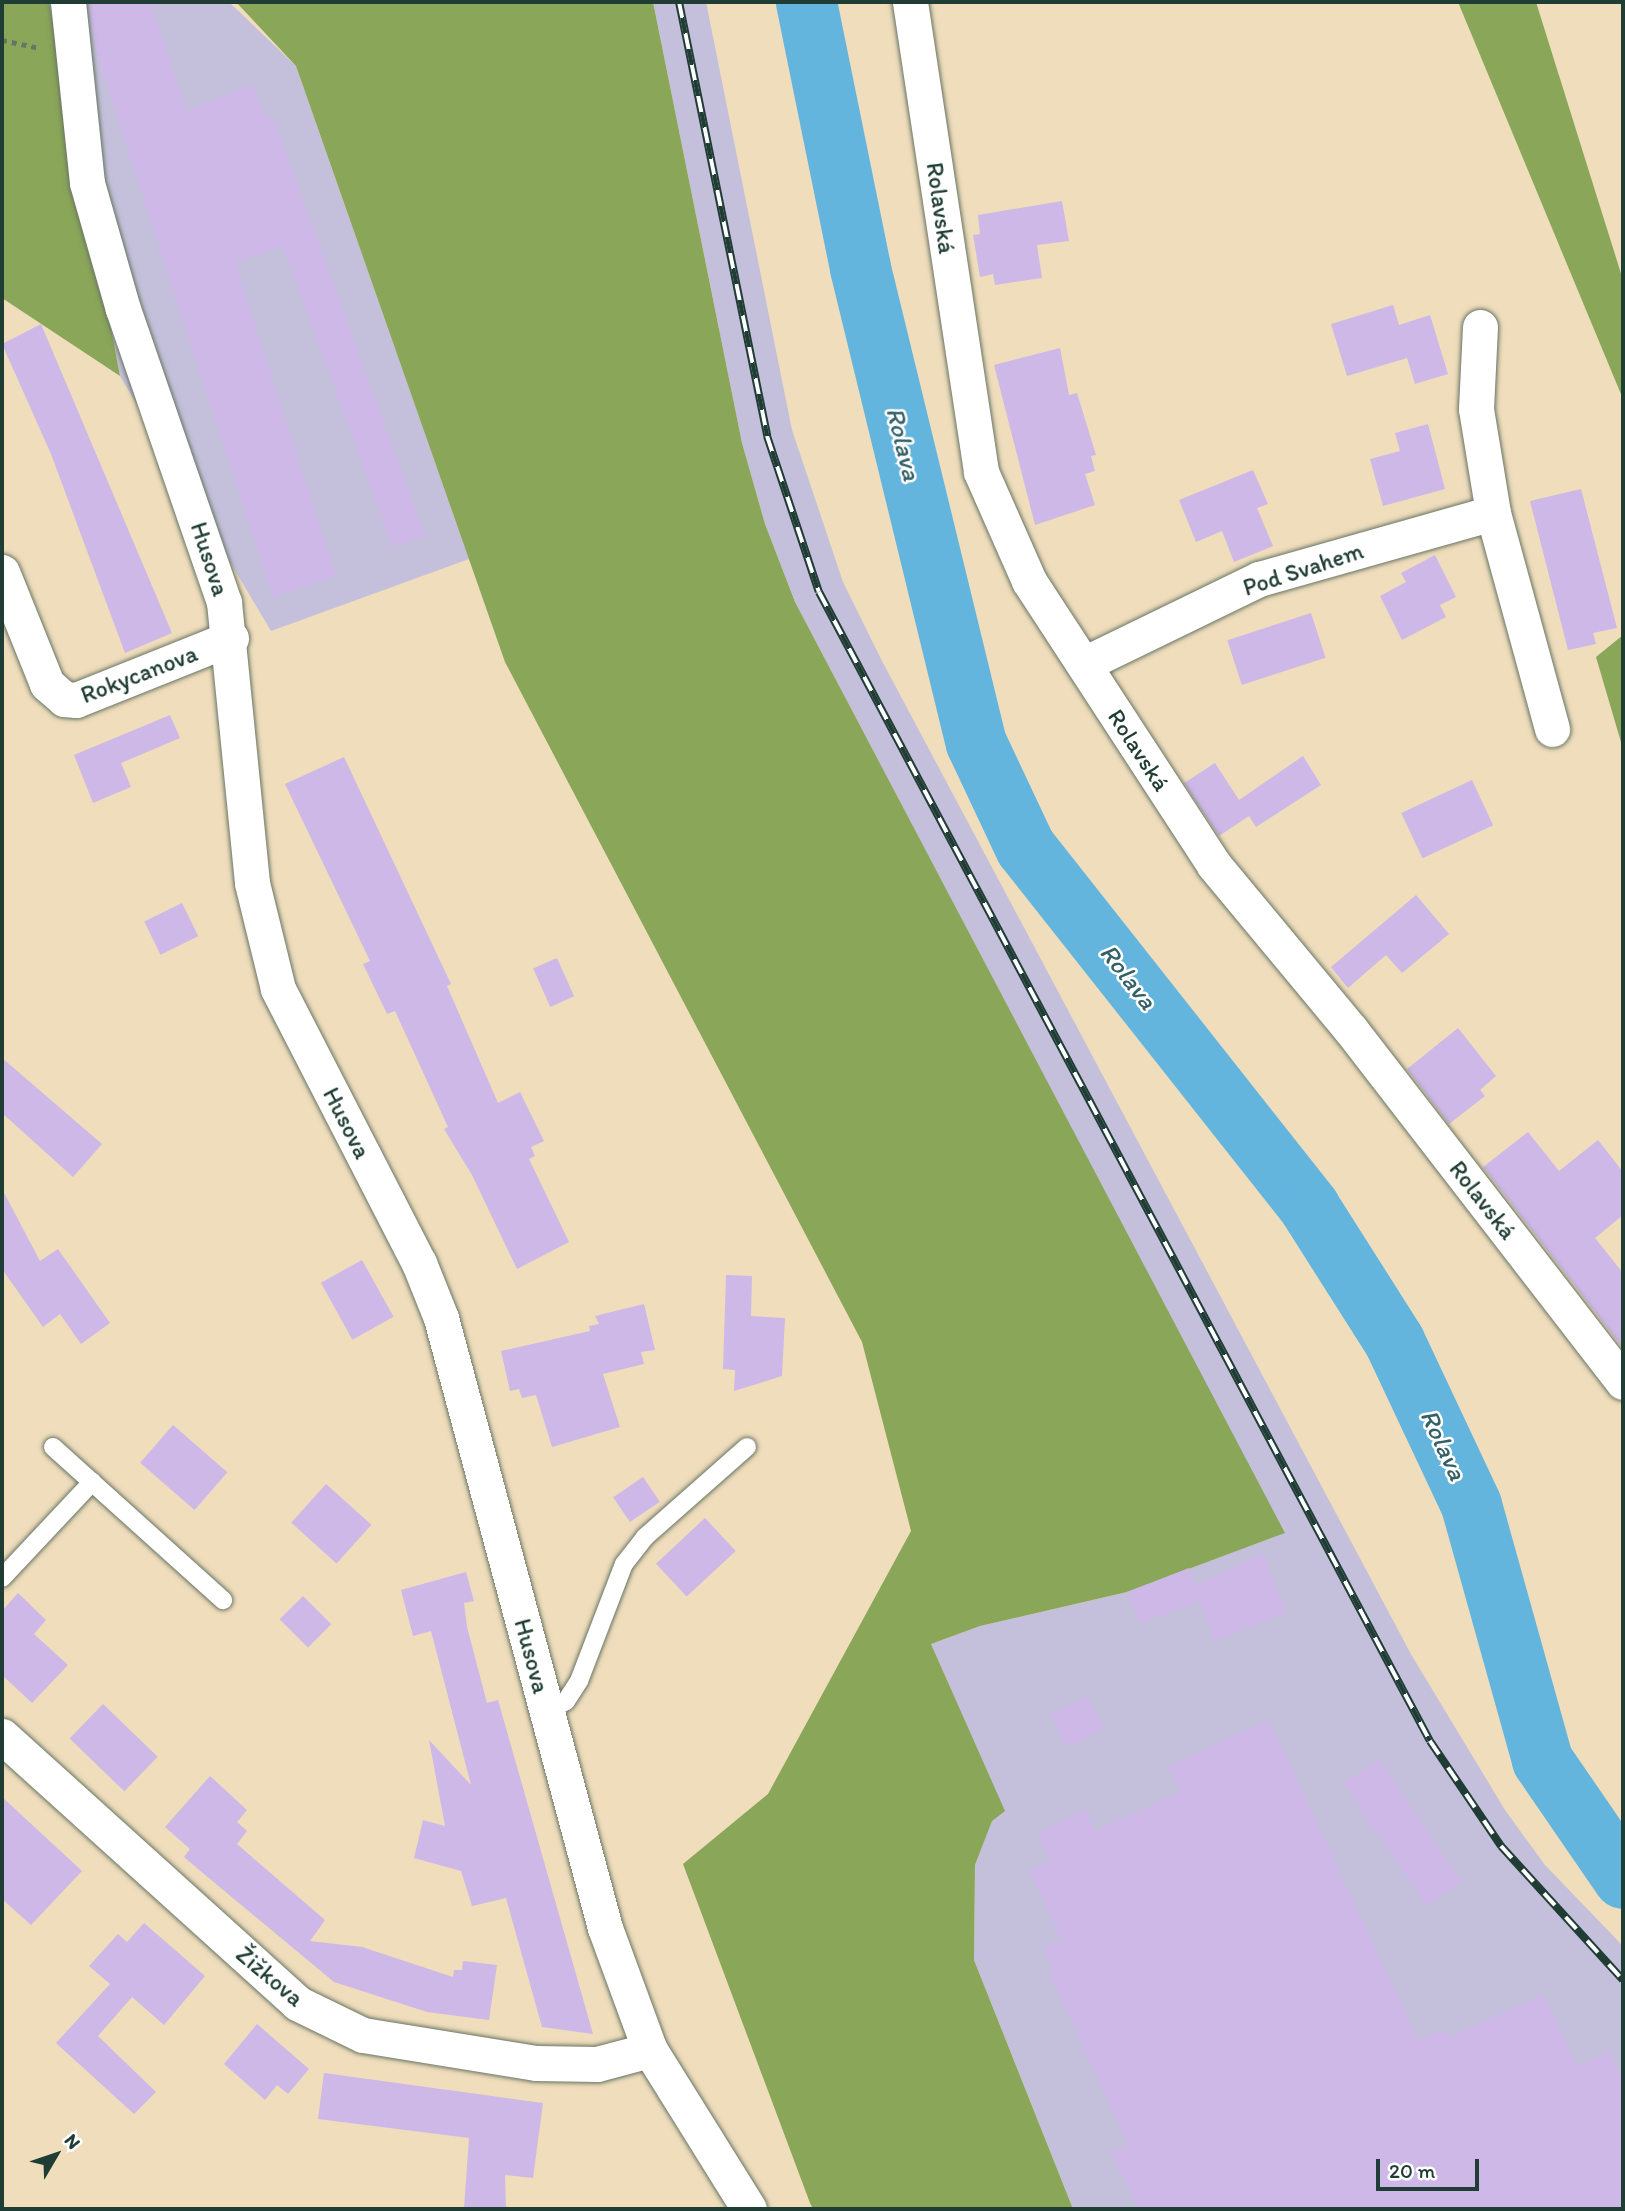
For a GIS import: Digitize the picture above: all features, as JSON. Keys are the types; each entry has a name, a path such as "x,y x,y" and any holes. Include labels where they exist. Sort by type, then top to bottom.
{"street":[{"name":"Husova","path":"68,2 88,183 123,309 213,563 231,638 252,883 278,989 419,1263 442,1318 605,1928 650,2050 749,2209"},
{"name":"Rolavská","path":"910,2 981,472 1029,581 1214,865 1351,1030 1623,1382"},
{"path":"1480,327 1476,409 1493,513 1552,729"},
{"name":"Pod Svahem","path":"1084,664 1259,579 1493,513"},
{"name":"Rokycanova","path":"2,572 47,684 64,699 75,700 231,638"},
{"name":"Žižkova","path":"2,1736 297,2003 363,2035 536,2063 597,2064 650,2050"}],"lane":[{"path":"53,1447 223,1600"},
{"path":"547,1712 566,1701 579,1681 624,1564 645,1537 747,1447"},
{"path":"2,1578 92,1482"}],"shaded area":[{"path":"49,2 229,2 296,66 469,559 271,631 120,376"},
{"path":"653,2 706,2 792,430 843,582 882,661 1412,1656 1505,1810 1545,1865 1623,1946 1623,2209 1073,2209 974,1960 975,1865 992,1820 1004,1811 931,1644 980,1626 1127,1592 1284,1533 795,602 765,524 742,443"}],"green space":[{"path":"2,2 49,2 120,376 2,298"},
{"path":"236,2 653,2 742,443 765,524 795,602 1285,1533 1127,1592 980,1626 931,1644 1005,1811 992,1821 975,1865 974,1960 1073,2209 813,2209 810,2203 683,1864 768,1794 911,1531 862,1342 505,662 296,66"},
{"path":"1458,2 1536,2 1623,280 1623,399"},
{"path":"1623,635 1623,749 1596,657"}],"building":[{"path":"88,2 151,2 186,111 253,84 265,116 270,114 280,136 425,536 393,548 283,247 235,262 336,576 273,597 98,59"},
{"path":"1062,201 1069,241 1037,245 1042,278 995,285 993,274 980,277 973,235 980,234 978,215"},
{"path":"1393,305 1399,325 1430,315 1448,374 1415,384 1407,358 1347,376 1331,324"},
{"path":"41,324 172,633 125,653 51,454 2,344"},
{"path":"1060,348 1069,395 1077,393 1096,455 1091,456 1095,471 1085,474 1095,505 1035,525 994,365"},
{"path":"1428,424 1445,489 1383,506 1370,459 1400,451 1395,433"},
{"path":"1253,470 1268,504 1257,508 1273,546 1234,562 1222,531 1196,542 1179,500"},
{"path":"1581,489 1617,628 1593,633 1596,644 1568,650 1530,501"},
{"path":"1435,555 1456,597 1440,605 1446,617 1402,640 1380,596 1406,582 1401,573"},
{"path":"1311,613 1326,658 1242,685 1227,640"},
{"path":"170,715 180,738 121,763 131,787 93,803 74,755"},
{"path":"1303,756 1321,785 1256,827 1249,816 1219,836 1184,783 1215,763 1239,800"},
{"path":"344,757 451,984 447,986 498,1103 520,1092 544,1141 531,1147 535,1156 529,1159 569,1242 517,1269 472,1175 444,1129 448,1127 395,1011 387,1014 363,964 370,961 285,784"},
{"path":"1472,780 1493,825 1422,858 1401,813"},
{"path":"1416,895 1449,934 1402,973 1386,955 1348,988 1331,967"},
{"path":"182,903 198,936 160,955 144,921"},
{"path":"557,958 574,996 550,1007 533,969"},
{"path":"1458,1028 1496,1076 1480,1090 1485,1096 1449,1124 1407,1069"},
{"path":"2,1058 102,1144 73,1177 2,1113"},
{"path":"1528,1132 1559,1171 1598,1140 1623,1172 1623,1215 1595,1238 1623,1273 1623,1348 1483,1167"},
{"path":"2,1189 40,1261 58,1249 110,1323 81,1344 60,1314 43,1327 2,1269"},
{"path":"362,1260 394,1317 352,1340 321,1283"},
{"path":"726,1275 752,1276 751,1316 785,1318 782,1376 734,1391 735,1370 723,1369"},
{"path":"644,1304 655,1350 641,1352 644,1364 603,1374 620,1427 552,1447 536,1395 522,1398 519,1389 510,1391 501,1351 590,1331 589,1326 599,1324 595,1316"},
{"path":"173,1425 227,1472 195,1510 140,1463"},
{"path":"643,1477 660,1502 630,1522 613,1497"},
{"path":"326,1484 371,1525 337,1563 291,1523"},
{"path":"705,1518 736,1551 687,1597 656,1564"},
{"path":"1263,1554 1286,1613 1215,1641 1199,1601 1140,1624 1127,1592 1189,1568 1195,1585"},
{"path":"466,1572 474,1601 464,1603 467,1627 487,1703 498,1700 593,2034 542,2027 506,1898 472,1906 461,1871 414,1858 423,1820 445,1826 429,1740 471,1785 431,1631 413,1636 401,1590"},
{"path":"18,1593 46,1620 34,1634 68,1665 32,1703 2,1675 2,1611"},
{"path":"303,1596 331,1624 308,1648 280,1619"},
{"path":"1087,1696 1104,1729 1067,1748 1050,1715"},
{"path":"103,1704 158,1757 124,1791 70,1739"},
{"path":"1269,1720 1418,2040 1443,2029 1450,2037 1544,1994 1577,2066 1609,2051 1623,2082 1623,2209 1138,2209 1111,2152 1128,2144 1049,1973 1054,1971 1043,1948 1061,1939 1029,1870 1050,1860 1038,1834 1085,1809 1095,1831 1180,1792 1168,1766"},
{"path":"1379,1759 1462,1882 1426,1906 1343,1783"},
{"path":"210,1776 247,1810 237,1822 247,1831 237,1844 325,1920 310,1941 362,1947 453,1977 454,1970 462,1970 463,1961 497,1965 489,2020 427,2012 334,1982 184,1857 190,1849 165,1827"},
{"path":"2,1797 82,1871 31,1925 2,1899"},
{"path":"144,1923 205,1976 164,2025 132,1997 98,2036 156,2092 134,2114 56,2043 110,1984 89,1966 118,1934 127,1942"},
{"path":"257,2024 309,2069 288,2094 277,2085 265,2100 224,2064"},
{"path":"324,2073 543,2103 533,2178 505,2175 506,2209 464,2209 469,2138 318,2119"}],"waterway":[{"name":"Rolava","path":"806,2 860,268 976,743 1025,847 1309,1207 1394,1341 1471,1505 1542,1760 1623,1878"}],"railway":[{"path":"679,2 767,436 819,592 1430,1741 1501,1846 1623,1980"}]}
